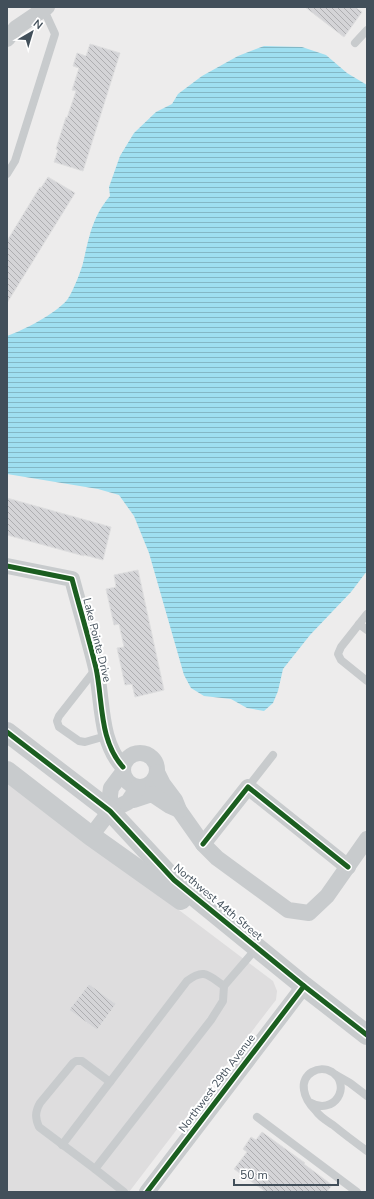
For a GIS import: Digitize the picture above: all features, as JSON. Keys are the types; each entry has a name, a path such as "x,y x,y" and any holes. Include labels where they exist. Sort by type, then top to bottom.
{"street":[{"path":"7,39 16,28 46,8"},
{"name":"Lake Pointe Drive","path":"7,566 72,579 96,669 106,736"},
{"name":"Northwest 44th Street","path":"7,732 110,812 174,880 304,986 367,1035"},
{"path":"106,736 115,745 127,765 126,780 134,786 152,784"},
{"path":"110,812 111,788 127,765 143,754 148,756 154,762 152,784 170,806 179,810 203,844 217,858 288,910 309,913 327,896 367,839"},
{"name":"Northwest 44th Street","path":"7,771 92,836 304,986"},
{"path":"92,836 110,812 128,802 152,784"},
{"path":"203,844 248,787 348,867"},
{"name":"Northwest 29th Avenue","path":"147,1192 304,986"}],"lane":[{"path":"7,174 15,161 55,34 46,8"},
{"path":"355,44 367,30"},
{"path":"367,614 341,647 338,654 341,660 367,681"},
{"path":"359,624 367,630"},
{"path":"96,669 59,716 57,721 59,727 79,741 85,742 106,736"},
{"path":"248,787 273,755"},
{"path":"95,1169 211,1020 223,1002 224,986 254,951"},
{"path":"62,1145 187,981 193,976 202,973 224,986"},
{"path":"110,1082 82,1061 76,1061 40,1103 36,1110 36,1119 39,1127 124,1192"},
{"path":"367,1096 350,1082 328,1070 321,1069 314,1071 308,1075 304,1081 303,1088 305,1096 317,1113 367,1152"},
{"path":"309,1102 316,1106 323,1107 330,1105 336,1100 340,1094 341,1087 335,1074"},
{"path":"258,1117 357,1192"}],"shaded area":[{"path":"7,780 273,981 277,991 276,1000 129,1192 7,1192"}],"water":[{"path":"264,46 302,47 326,55 347,73 367,85 367,571 351,592 310,635 283,669 278,691 273,703 264,711 247,708 231,699 204,696 191,688 184,675 149,553 134,516 119,495 98,489 7,474 7,336 30,326 55,311 69,297 82,267 89,236 95,220 110,196 109,187 120,156 134,133 156,112 172,104 178,94 202,76 238,56"}],"building":[{"path":"305,7 355,7 362,12 344,37"},
{"path":"90,44 120,53 83,171 54,162 58,150 56,149 76,91 72,90 79,68 73,66 77,53 86,56"},
{"path":"48,177 75,193 7,303 7,241 40,187 41,188"},
{"path":"7,498 111,527 103,560 7,535"},
{"path":"138,570 164,690 135,697 132,684 125,685 117,648 124,647 119,624 114,625 106,589 116,587 114,575"},
{"path":"89,984 116,1004 97,1030 69,1010"},
{"path":"262,1132 305,1163 304,1164 332,1185 327,1192 266,1192 234,1169 247,1152 243,1149 251,1137 256,1140"}],"cycle path":[{"path":"7,566 72,579 96,668 106,733 115,757 123,767"},
{"path":"7,732 110,811 174,880 304,986 367,1035"},
{"path":"203,844 248,787 348,867"},
{"path":"147,1192 304,986"}]}
